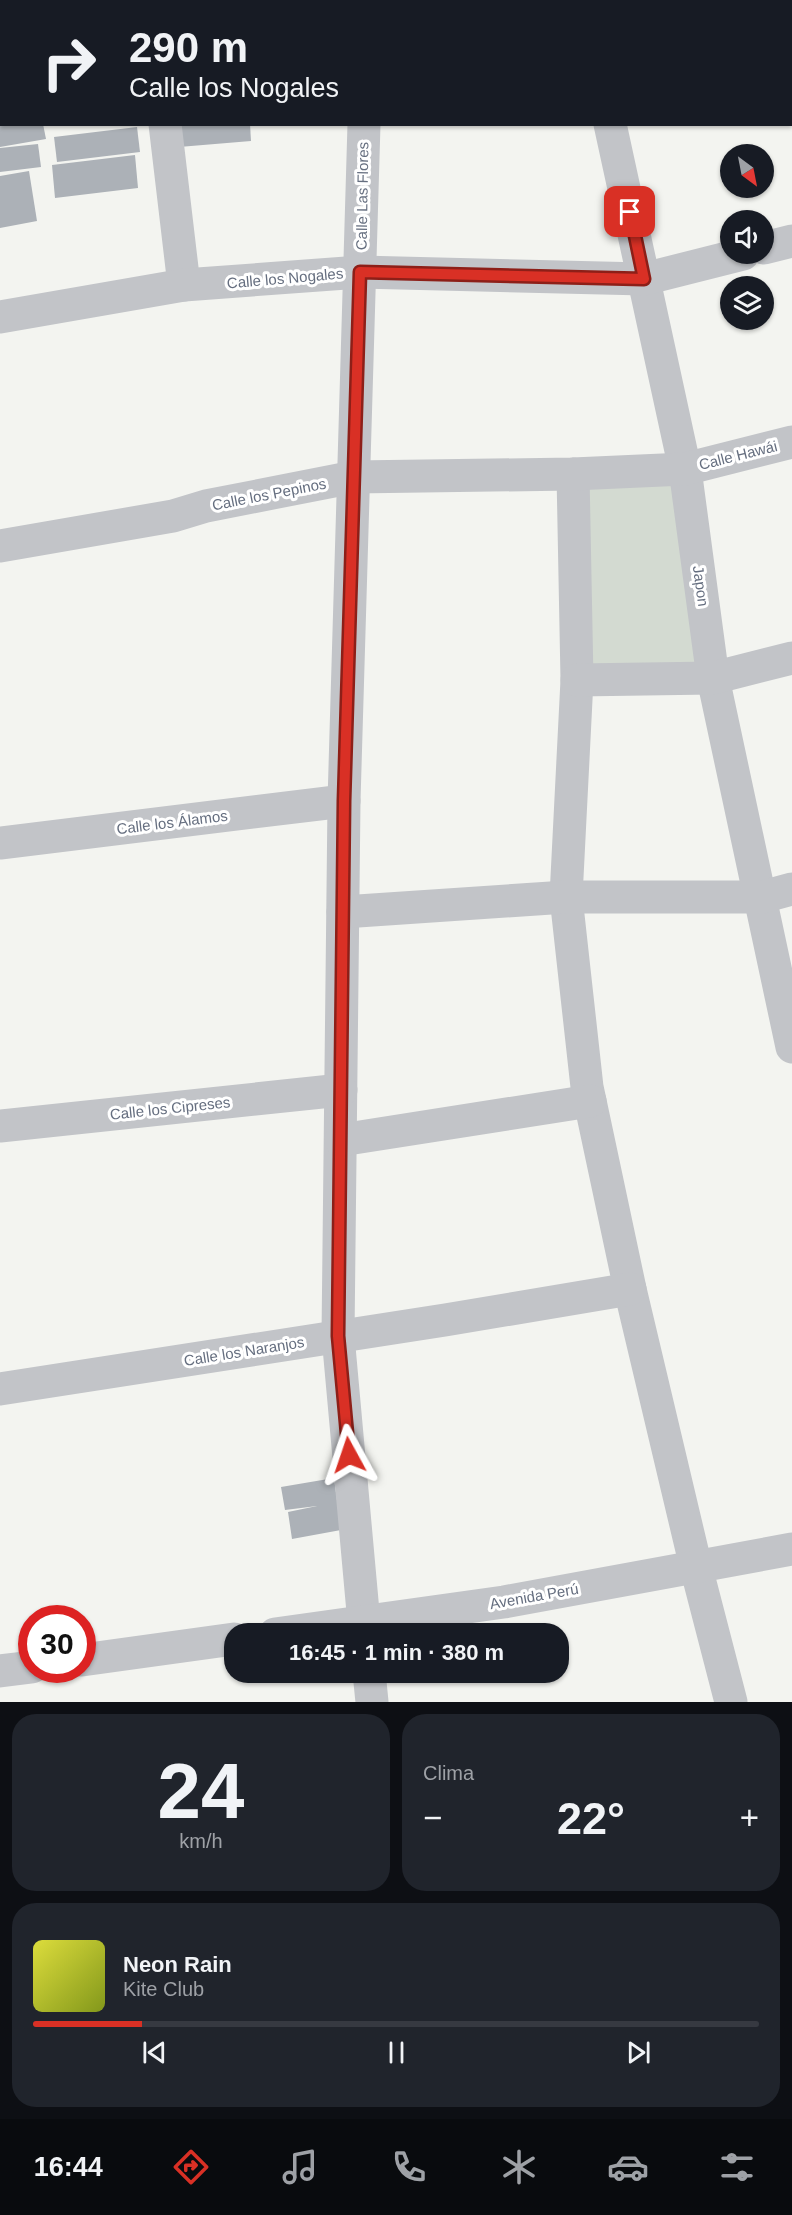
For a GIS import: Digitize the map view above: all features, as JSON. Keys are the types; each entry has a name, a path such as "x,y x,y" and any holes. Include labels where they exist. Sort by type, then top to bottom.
{"street":[{"path":"165,126 184,285"},
{"name":"Calle Las Flores","path":"364,126 344,801 338,1336 365,1623"},
{"name":"Japon","path":"610,126 685,468 713,678 777,893 792,1047"},
{"path":"774,246 792,241"},
{"name":"Calle los Nogales","path":"0,317 184,285 360,272 644,279 720,260"},
{"name":"Calle Hawái","path":"685,468 792,442"},
{"name":"Calle los Pepinos","path":"0,546 173,516 206,506 354,477 573,474 685,468"},
{"path":"573,474 576,680 566,897 590,1101 630,1288 696,1567 731,1702"},
{"path":"576,680 713,678 792,658"},
{"name":"Calle los Álamos","path":"0,843 344,801"},
{"path":"343,912 566,897 777,893"},
{"name":"Calle los Cipreses","path":"0,1126 340,1090"},
{"path":"340,1140 590,1101"},
{"name":"Calle los Naranjos","path":"0,1389 630,1288"},
{"name":"Avenida Perú","path":"387,1623 792,1549"},
{"path":"96,1658 224,1640"},
{"path":"0,1671 18,1669"},
{"path":"370,1683 372,1702"}],"shaded area":[{"path":"680,475 707,670 584,675 579,479"}],"building":[{"path":"0,126 43,126 46,139 0,147"},
{"path":"178,126 250,126 251,141 179,147"},
{"path":"137,127 140,152 57,162 54,137"},
{"path":"38,144 41,167 0,172 0,148"},
{"path":"135,155 138,188 55,198 52,165"},
{"path":"29,171 37,221 0,228 0,176"},
{"path":"334,1478 341,1530 292,1539 288,1512 317,1506 285,1510 281,1487"}],"route":[{"path":"349,1455 338,1336 340,1090 344,801 360,272 644,279 630,212"}]}
